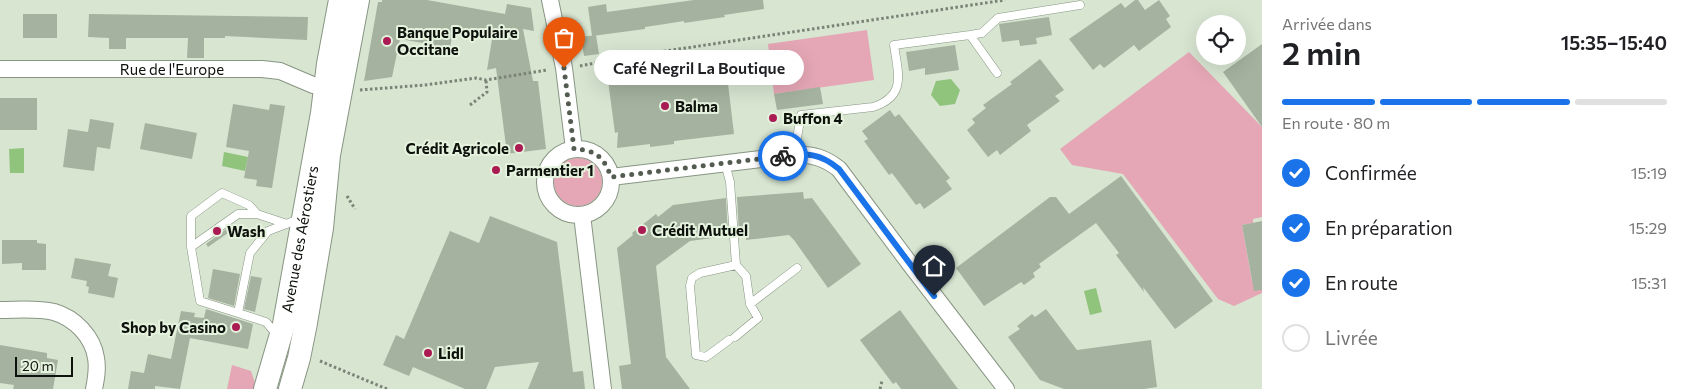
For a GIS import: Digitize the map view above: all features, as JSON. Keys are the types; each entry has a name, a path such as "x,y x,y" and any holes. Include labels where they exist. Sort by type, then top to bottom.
{"main road":[{"path":"339,89 340,0"},
{"path":"339,89 358,0"},
{"name":"Avenue des Aérostiers","path":"265,389 284,324 301,221 311,175 339,89"},
{"name":"Avenue des Aérostiers","path":"290,389 306,323 322,228 329,155 339,89"}],"street":[{"path":"550,0 564,68 574,149"},
{"name":"Rue de l'Europe","path":"0,69 262,69 280,72 313,85 339,89"},
{"path":"574,149 587,150 598,155 607,165 611,177 611,188 601,206 592,212 582,215 565,213 558,208 548,195 545,187 545,176 549,166 560,154 574,149"},
{"path":"611,177 794,155 808,154 819,156 829,161 839,169 1006,389"},
{"path":"582,215 603,389"},
{"path":"0,310 55,312 71,320 81,328 90,341 96,357 97,373 94,389"}],"lane":[{"path":"794,155 802,115 873,107 881,104 894,94 899,81 894,45 982,33 998,18 1080,5"},
{"path":"970,35 997,73"},
{"path":"726,164 730,182 736,265 746,276 750,304 758,318 706,357 696,355 690,286 692,278 700,272 736,265"},
{"path":"257,214 249,205 222,193 191,216 190,247 200,302 266,322 280,338"},
{"path":"190,247 238,214 257,214 301,221"},
{"path":"238,313 250,253 268,231 301,221"},
{"path":"750,304 797,268"}],"path":[{"path":"339,89 426,85 476,78 486,80 595,64 635,55 1005,0"},
{"path":"470,105 487,92 486,80"},
{"path":"315,359 387,389"},
{"path":"880,389 882,381"}],"shaded area":[{"path":"867,30 874,80 774,94 768,44"},
{"path":"1189,52 1196,59 1196,65 1202,65 1262,127 1262,217 1253,219 1253,223 1242,225 1252,281 1262,280 1262,293 1234,306 1218,299 1123,174 1072,165 1060,149"},
{"path":"951,79 960,90 955,104 940,106 931,95 936,81"},
{"path":"24,148 24,173 10,173 9,149"},
{"path":"224,152 248,157 245,171 222,166"},
{"path":"578,158 587,160 595,165 600,173 602,182 600,191 595,199 587,204 578,206 569,204 561,199 556,191 554,182 556,173 561,165 569,160"},
{"path":"1096,288 1102,312 1090,315 1084,291"},
{"path":"232,365 251,371 255,383 254,389 227,389"}],"building":[{"path":"382,0 427,0 505,14 507,4 531,8 534,31 523,29 533,81 538,81 546,149 507,154 496,68 487,70 492,39 453,31 449,54 433,51 434,45 400,39 392,77 364,81 378,2 382,2"},
{"path":"694,0 763,0 764,9 724,15 725,17 684,23 684,21 645,27 645,29 592,36 588,7 606,4 607,12"},
{"path":"1135,0 1138,0 1145,10 1159,0 1170,16 1166,19 1171,27 1139,51 1134,45 1104,68 1100,64 1093,70 1069,39 1121,3 1125,8"},
{"path":"23,14 57,14 57,38 23,38"},
{"path":"89,14 308,17 307,40 225,36 225,38 204,38 204,58 187,58 188,38 126,38 126,49 109,49 109,38 88,37"},
{"path":"1049,17 1052,35 1036,38 1037,44 1020,46 1019,40 1002,42 999,24"},
{"path":"596,35 599,54 584,56 581,37"},
{"path":"1262,44 1262,127 1223,72 1233,65 1246,65 1246,55"},
{"path":"955,45 959,70 925,75 925,68 909,71 906,52"},
{"path":"1040,59 1064,90 1055,96 1060,101 1027,125 1031,131 1000,155 997,150 988,157 967,130 975,123 972,119 986,108 983,105 1012,84 1010,82"},
{"name":"Balma","path":"680,64 681,73 726,67 734,134 674,141 674,144 650,147 650,144 617,148 618,132 615,133 607,73"},
{"path":"820,87 823,104 777,110 774,94"},
{"path":"0,98 37,98 37,130 0,130"},
{"path":"233,104 269,110 270,104 285,106 272,188 256,186 257,180 244,178 249,151 226,147"},
{"path":"890,110 895,117 899,114 950,178 946,181 952,189 924,209 920,203 916,205 892,173 889,175 864,141 868,139 862,131"},
{"path":"90,119 114,123 110,149 97,147 94,171 63,167 68,129 88,132"},
{"path":"145,123 197,133 192,159 140,149"},
{"path":"1121,176 1213,301 1175,329 1116,255 1119,253 1096,223 1039,264 1041,267 1033,273 1035,277 1024,285 1021,282 984,306 956,268 1050,197 1056,197 1069,214"},
{"path":"803,192 804,199 812,198 861,264 828,288 789,235 746,240 746,233 739,234 737,197"},
{"path":"726,198 728,236 690,241 656,266 666,357 690,389 622,389 619,366 631,364 617,248 656,214 658,217 673,205"},
{"path":"490,216 557,242 573,372 583,371 585,389 528,389 539,362 495,367 486,389 465,389 413,367 409,376 383,365 396,335 404,339 450,231 479,243"},
{"path":"1262,221 1262,290 1254,291 1242,225"},
{"path":"233,224 235,228 208,247 206,244"},
{"path":"2,240 37,240 37,243 46,244 46,270 22,270 22,263 2,264"},
{"path":"75,258 111,264 108,276 118,278 114,298 88,293 87,281 71,278"},
{"path":"213,269 240,274 234,306 208,298"},
{"path":"251,276 262,278 255,312 244,309"},
{"path":"206,309 253,324 248,349 190,338 180,389 155,386 155,389 128,389 131,371 144,373 148,354 171,359 181,311 195,313 194,317 204,318"},
{"path":"1046,309 1077,350 1151,340 1157,387 1144,389 1064,389 1040,380 1008,337 1020,329 1017,326 1032,314 1035,317"},
{"path":"900,310 958,389 901,389 896,382 893,384 860,340"},
{"path":"0,345 47,353 47,358 58,360 53,389 13,389 14,385 0,383"}],"way so far":[{"path":"564,68 574,149 587,150 598,155 607,165 611,177 783,156"}],"place":[{"name":"Banque Populaire Occitane","path":"387,41"},
{"name":"Café Negril La Boutique","path":"564,68"},
{"name":"Balma","path":"665,106"},
{"name":"Buffon 4","path":"773,118"},
{"name":"Crédit Agricole","path":"519,148"},
{"name":"Parmentier 1","path":"496,170"},
{"name":"Crédit Mutuel","path":"642,230"},
{"name":"Wash","path":"217,231"},
{"name":"Shop by Casino","path":"236,327"},
{"name":"Lidl","path":"428,353"}],"route":[{"path":"783,156 808,154 819,156 839,169 934,296"}]}
